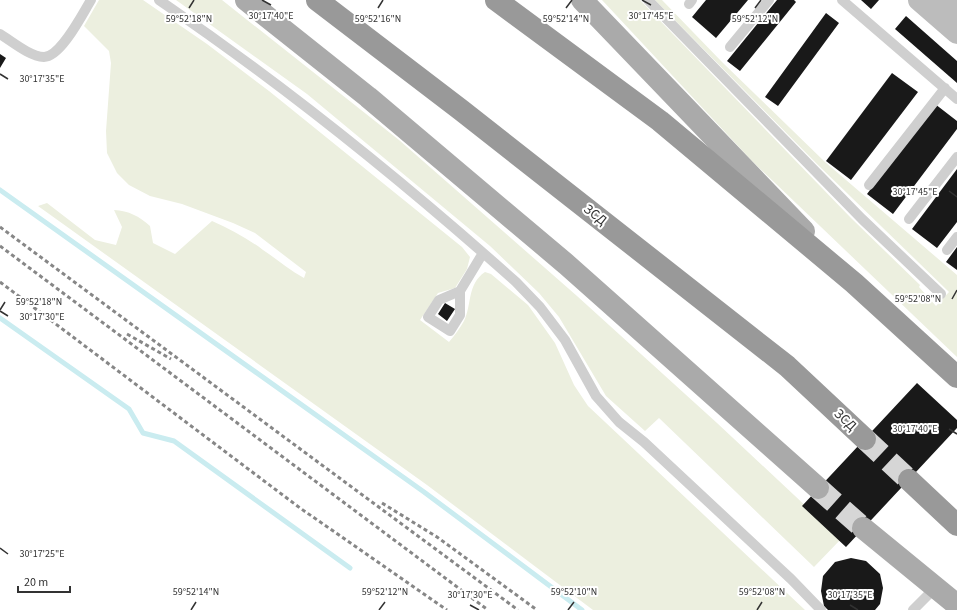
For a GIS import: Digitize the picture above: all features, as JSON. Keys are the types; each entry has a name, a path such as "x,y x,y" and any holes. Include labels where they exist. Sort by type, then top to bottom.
{"highway":[{"name":"ЗСД","path":"317,0 468,115 787,366 865,439"},
{"path":"496,0 660,121 854,283 957,377"},
{"path":"909,480 957,525"}],"main road":[{"path":"246,0 368,97 566,264 818,488"},
{"path":"582,0 854,283"},
{"path":"919,0 957,33"},
{"path":"946,0 957,9"},
{"path":"863,528 957,605"}],"lane":[{"path":"0,34 30,53 45,57 56,53 91,0"},
{"path":"158,0 268,76 330,125 483,253 540,307 564,340 596,396 619,422 644,442 740,531 791,579 821,610"},
{"path":"648,0 862,219 941,294"},
{"path":"730,47 769,0"},
{"path":"842,0 957,99"},
{"path":"869,184 945,88"},
{"path":"909,219 957,157"},
{"path":"946,250 957,236"},
{"path":"460,291 483,253"},
{"path":"913,610 936,587"}],"green space":[{"path":"99,0 143,0 207,44 269,91 462,247 470,257 467,269 455,288 438,293 420,320 449,342 464,321 475,282 485,272 491,274 528,305 555,343 574,385 588,406 805,610 593,610 427,485 38,206 47,203 95,240 116,245 122,227 114,210 129,213 142,219 150,226 153,243 175,254 212,221 245,238 293,272 304,278 306,272 255,233 182,204 150,196 129,185 117,173 107,153 106,131 111,63 109,51 84,26"},
{"path":"176,0 222,0 399,140 577,296 717,423 841,539 814,567 659,418 645,431 606,396 559,317 539,293 490,246 307,94"},
{"path":"602,0 640,0 851,218 920,285 919,287 936,306 949,292 817,164 655,0 662,0 722,62 825,162 957,275 957,357 753,162"}],"building":[{"path":"706,0 748,0 716,38 692,17"},
{"path":"777,0 794,0 796,2 740,71 727,61"},
{"path":"861,0 879,0 871,9"},
{"path":"826,13 839,23 778,106 765,97"},
{"path":"906,16 957,61 957,83 895,29"},
{"path":"0,54 6,58 0,68"},
{"path":"892,73 918,92 851,180 826,161"},
{"path":"935,104 957,121 957,129 893,214 867,194"},
{"path":"957,169 957,222 937,248 912,229"},
{"path":"957,247 957,270 946,262"},
{"path":"445,303 455,309 447,321 438,314"},
{"path":"917,383 957,420 957,428 846,547 802,506"},
{"path":"851,558 866,561 880,574 883,588 880,604 875,610 828,610 824,606 821,591 823,576 835,562"}],"waterway":[{"path":"0,190 424,492 582,610"},
{"path":"0,318 129,409 143,433 174,441 350,568"}],"tunnel":[{"path":"865,439 909,480"},
{"path":"818,488 863,528"}],"railway":[{"path":"0,227 518,610"},
{"path":"0,246 488,610"},
{"path":"0,282 300,508 447,610"},
{"path":"127,334 171,359"},
{"path":"382,503 437,537 537,610"}]}
